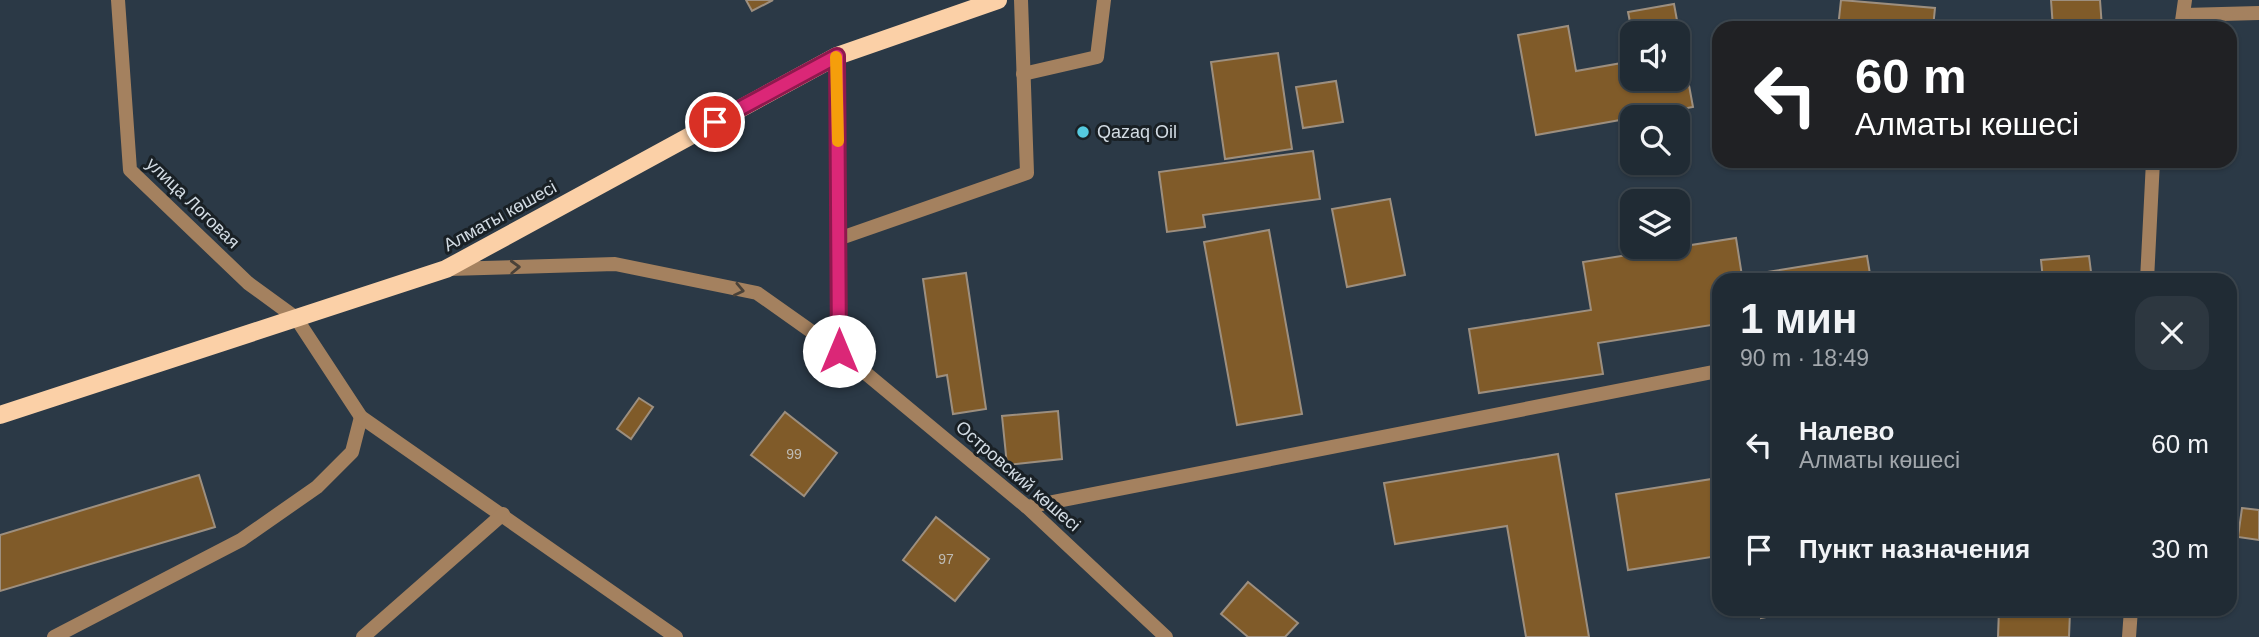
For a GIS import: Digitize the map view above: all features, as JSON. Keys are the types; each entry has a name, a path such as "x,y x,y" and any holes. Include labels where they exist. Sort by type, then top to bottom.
{"main road":[{"name":"Алматы көшесі","path":"0,415 446,269 837,56 998,0"}],"street":[{"name":"улица Логовая","path":"118,0 130,170 248,283 296,318"},
{"path":"838,239 1027,173 1021,0"},
{"path":"1023,74 1097,57 1104,0"},
{"path":"2183,21 2185,0"},
{"path":"2191,21 2259,13"},
{"path":"837,56 839,351"},
{"path":"2147,273 2153,168"},
{"name":"Островский көшесі","path":"446,269 615,264 757,293 839,351 1027,507 1166,637"},
{"path":"296,318 361,416 676,637"},
{"path":"1027,507 1712,372"},
{"path":"54,637 241,540 317,487 352,452 361,416"},
{"path":"363,637 503,514"},
{"path":"2129,637 2130,616"}],"building":[{"path":"746,0 773,0 752,11"},
{"path":"1841,0 1935,8 1934,21 1839,21"},
{"path":"2051,0 2100,0 2102,21 2052,21"},
{"path":"1674,4 1677,21 1630,21 1628,12"},
{"path":"1568,26 1576,71 1620,63 1620,91 1690,91 1693,107 1620,105 1620,120 1536,135 1518,35"},
{"path":"1278,53 1292,149 1225,159 1211,62"},
{"path":"1336,81 1343,122 1303,128 1296,87"},
{"path":"1313,151 1320,199 1203,215 1205,227 1167,232 1159,172"},
{"path":"1390,199 1405,275 1347,287 1332,209"},
{"path":"1269,230 1302,414 1237,425 1204,242"},
{"path":"1736,238 1742,273 1712,273 1712,325 1598,343 1603,374 1479,393 1469,329 1591,310 1583,262 1620,256 1620,259 1690,259 1690,245"},
{"path":"1867,256 1870,273 1761,273"},
{"path":"2089,256 2091,273 2042,273 2041,260"},
{"path":"966,273 986,409 953,414 947,375 937,377 923,279"},
{"path":"639,398 653,407 631,439 617,429"},
{"path":"1058,411 1062,459 1007,465 1002,416"},
{"path":"785,412 837,453 804,496 751,455"},
{"path":"1558,454 1589,637 1526,637 1507,526 1395,544 1384,483"},
{"path":"199,475 215,527 0,591 0,535"},
{"path":"1712,479 1712,557 1628,570 1616,494"},
{"path":"2242,508 2259,510 2259,540 2238,537"},
{"path":"936,517 989,559 955,601 903,560"},
{"path":"1248,582 1298,623 1285,637 1248,637 1221,614"},
{"path":"1999,616 2070,616 2069,637 1998,637"}],"slow traffic":[{"path":"836,57 838,141"}],"place":[{"name":"Qazaq Oil","path":"1083,132"}],"route":[{"path":"715,122 837,56 839,351"}]}
